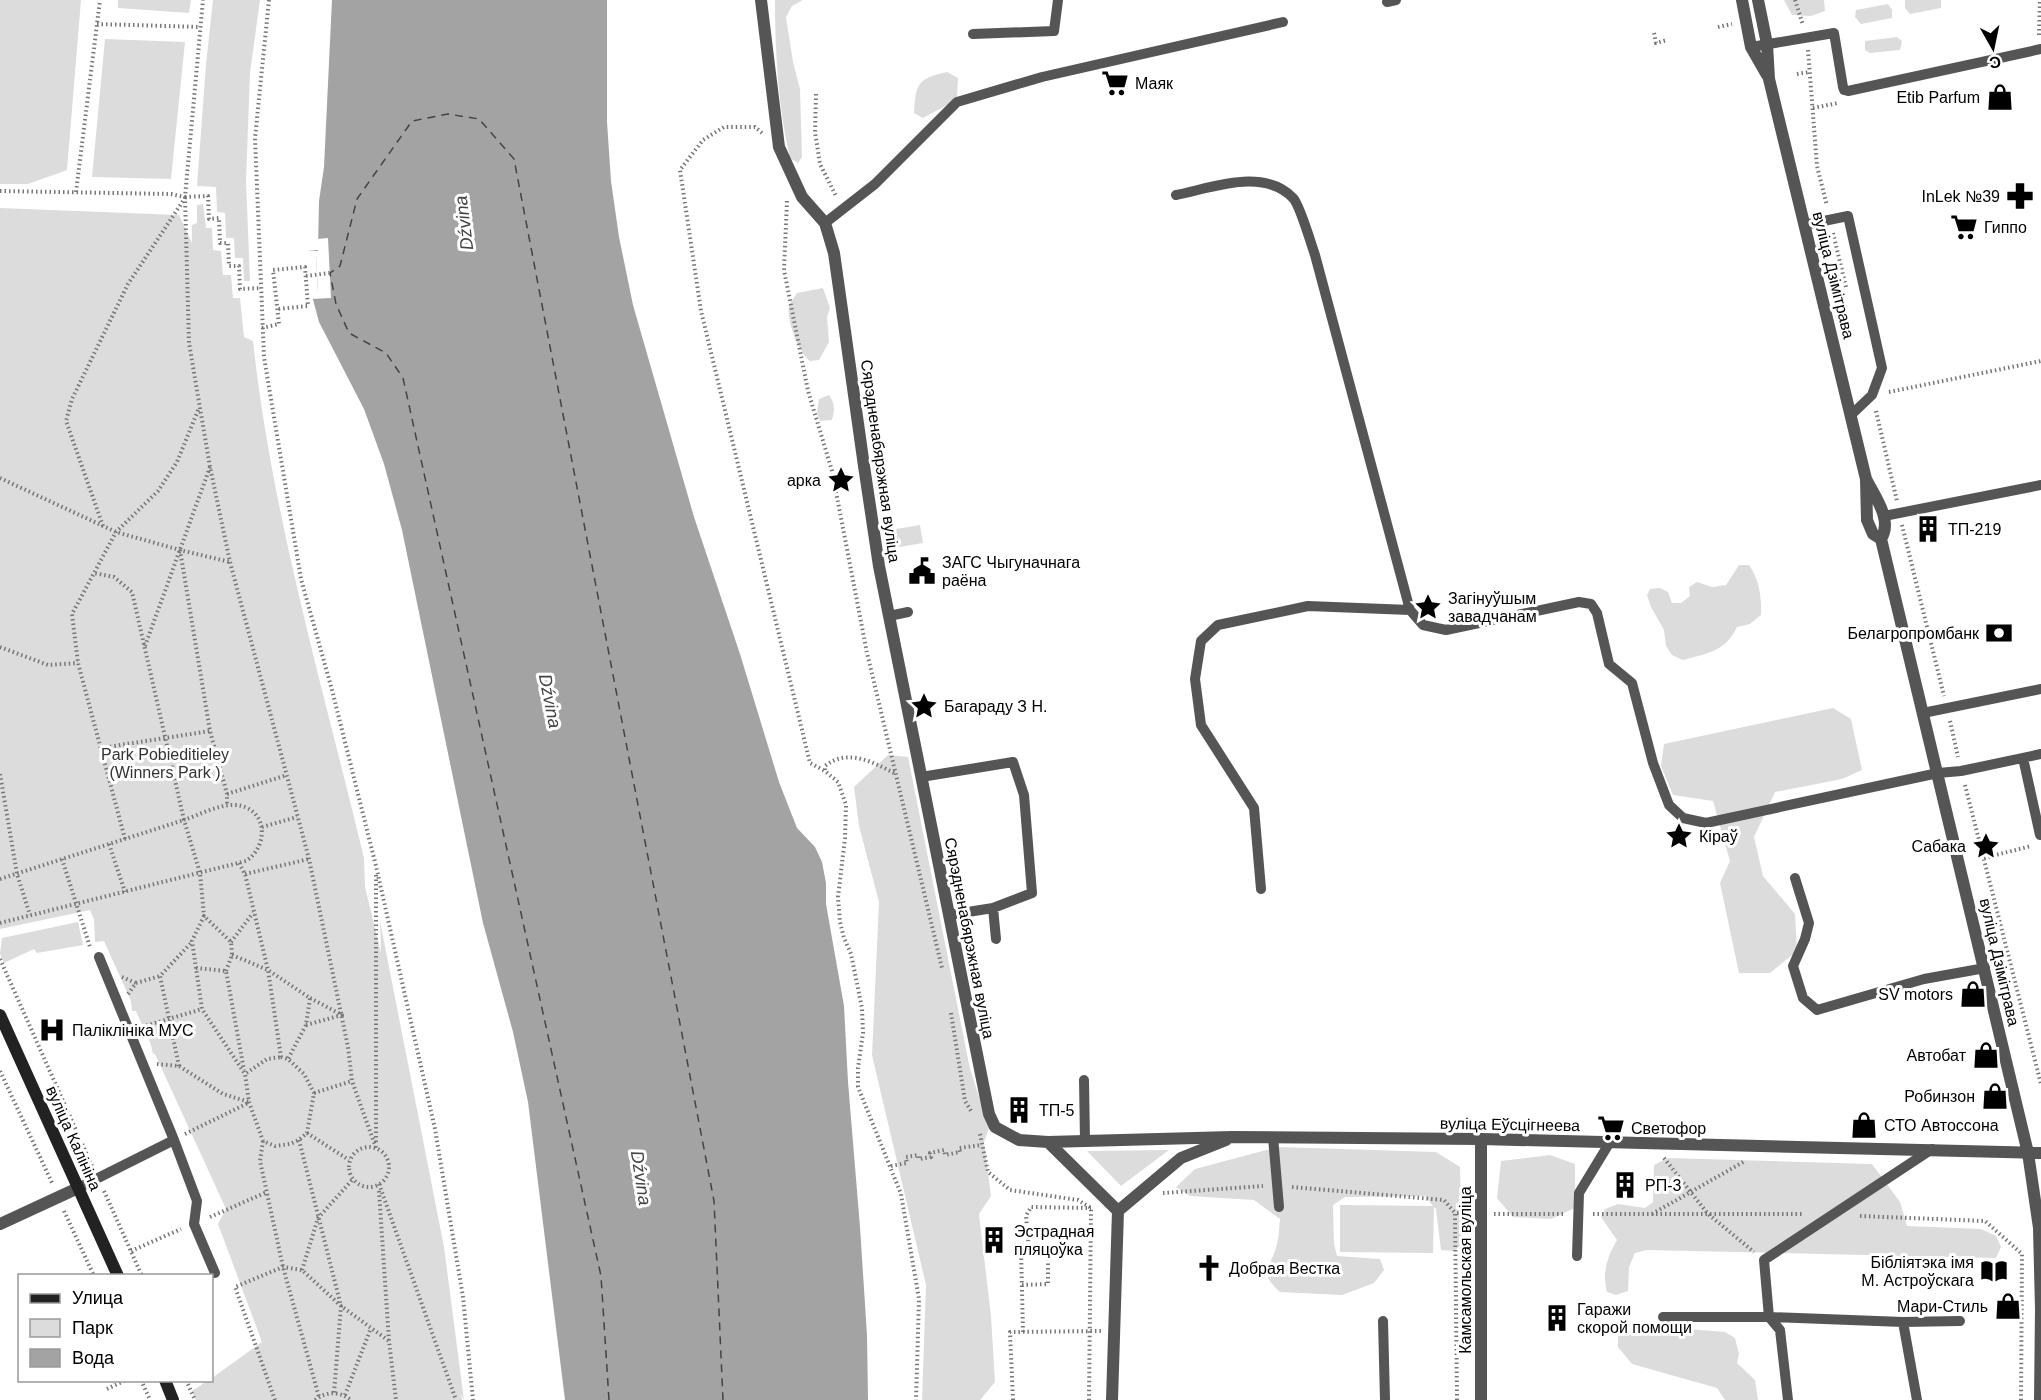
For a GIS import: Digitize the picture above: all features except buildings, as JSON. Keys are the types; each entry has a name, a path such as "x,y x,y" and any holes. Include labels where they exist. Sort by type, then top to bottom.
{"street":[{"name":"Сярэдненабярэжная вуліца","path":"761,0 779,147 802,196 825,223 834,253 864,466 889,616 989,1114 995,1127"},
{"name":"вуліца Дзімітрава","path":"1742,0 1751,47 1769,79"},
{"name":"вуліца Дзімітрава","path":"1758,0 1767,44 1769,79 1866,479 1868,520 1873,534 1881,539"},
{"name":"вуліца Дзімітрава","path":"1866,479 1884,516 1885,532 1881,539 2028,1153 2039,1228 2040,1400"},
{"name":"вуліца Калініна","path":"0,1015 118,1274"},
{"name":"вуліца Еўсцігнеева","path":"995,1127 1019,1140 1048,1142 1232,1137 1481,1139 2041,1153"},
{"path":"1112,1400 1118,1211 1181,1158 1232,1137"},
{"name":"Камсамольская вуліца","path":"1481,1139 1481,1400"},
{"path":"1048,1142 1118,1211"},
{"path":"0,1224 78,1188"},
{"path":"166,1382 173,1400"}],"lane":[{"path":"973,34 1054,31 1058,0"},
{"path":"825,223 875,184 957,102 1042,77 1284,22"},
{"path":"1751,47 1834,33 1843,87 1848,91 2040,49"},
{"path":"1176,195 1250,181 1274,186 1294,199 1315,255 1410,610 1423,626 1446,630 1579,602 1591,604 1597,613 1610,663 1632,683 1653,763 1669,805 1683,818 1706,823 1938,773 1961,771 2041,754"},
{"path":"1804,225 1848,216 1882,368 1872,395 1851,415"},
{"path":"1884,516 2041,485"},
{"path":"1261,889 1254,808 1201,725 1195,679 1201,641 1218,625 1308,606 1410,610"},
{"path":"889,616 908,612"},
{"path":"1923,713 2041,689"},
{"path":"2023,758 2040,834"},
{"path":"921,777 1013,762 1024,795 1032,893 993,908 949,915"},
{"path":"1795,878 1809,923 1805,939 1793,966 1803,998 1816,1010 1924,979 1984,968"},
{"path":"993,908 996,939"},
{"path":"99,957 197,1201 194,1224 215,1272"},
{"path":"1084,1080 1085,1141"},
{"path":"1273,1137 1279,1207"},
{"path":"78,1188 174,1140"},
{"path":"1577,1256 1579,1192 1610,1142"},
{"path":"1788,1400 1780,1330 1769,1317 1764,1260 1933,1149"},
{"path":"1664,1317 1960,1322"},
{"path":"1383,1321 1385,1400"},
{"path":"1903,1322 1917,1400"}],"path":[{"path":"76,192 100,0"},
{"path":"203,0 185,197 189,343 210,466 231,562 309,859 342,1015 352,1081 376,1148"},
{"path":"268,0 255,138 264,357 301,579 333,690 376,866 435,1129 464,1297 473,1400"},
{"path":"1795,0 1807,37 1817,166 1849,296"},
{"path":"2040,0 2040,49"},
{"path":"1719,27 1737,22"},
{"path":"97,24 200,27"},
{"path":"1654,33 1656,43 1667,40"},
{"path":"1797,74 1810,72"},
{"path":"816,94 815,132 820,164 843,210"},
{"path":"779,147 755,127 724,127 703,140 680,170 701,311 810,763 825,771 838,782 846,806 845,838 838,897 840,922 851,954 862,1008 863,1033 858,1087 901,1194 919,1299 916,1400"},
{"path":"0,191 208,196 209,219 219,218 220,243 228,243 229,266 238,266 240,289 261,288"},
{"path":"103,526 66,421 72,399 128,284 185,197"},
{"path":"787,201 784,270 808,391 832,471 867,653 944,978"},
{"path":"262,328 279,324 273,270 305,267 308,306 278,309"},
{"path":"306,276 330,273"},
{"path":"2041,361 1872,395 1961,771 2041,1084"},
{"path":"125,839 78,663 72,614 116,532 158,491 177,462 199,407"},
{"path":"144,648 210,466"},
{"path":"0,478 116,532 231,562"},
{"path":"180,550 210,731 227,794 227,806"},
{"path":"94,573 114,577 132,592 164,739 200,873 204,916 192,941 160,976 179,1066 223,1094 249,1102"},
{"path":"0,646 48,665 78,663"},
{"path":"101,748 210,731"},
{"path":"825,771 825,766 831,761 848,757 869,759 895,773"},
{"path":"0,774 17,874 30,915"},
{"path":"227,794 287,775"},
{"path":"0,879 227,806 242,806 251,811 258,818 262,827 261,844 253,857 239,864 0,923"},
{"path":"262,827 297,817"},
{"path":"1984,858 2040,834"},
{"path":"109,844 125,892"},
{"path":"62,859 78,903 88,942"},
{"path":"245,874 309,859"},
{"path":"239,864 245,874 268,970 281,1057"},
{"path":"376,866 376,1148"},
{"path":"253,913 231,942 232,955 226,971 249,1102 263,1141 260,1161 283,1267 317,1398 334,1393 345,1395 351,1400"},
{"path":"204,916 231,942"},
{"path":"192,941 202,1009 245,1074"},
{"path":"232,955 268,970 310,998 342,1015"},
{"path":"0,959 142,1274"},
{"path":"196,968 226,971"},
{"path":"288,1059 306,1025 310,998"},
{"path":"137,1028 202,1009"},
{"path":"950,1011 965,1101 978,1121 995,1127"},
{"path":"306,1025 342,1015"},
{"path":"245,1074 267,1059 281,1057 288,1059 304,1074 314,1093 307,1133 290,1144 275,1146 263,1141"},
{"path":"0,1071 94,1274"},
{"path":"314,1093 352,1081"},
{"path":"174,1140 249,1102"},
{"path":"979,1129 988,1172 1010,1190 1078,1200 1092,1208"},
{"path":"307,1133 349,1160"},
{"path":"299,1140 341,1306 334,1393"},
{"path":"1653,1143 1708,1214 1764,1260"},
{"path":"891,1166 907,1163 906,1157 918,1155 919,1159 931,1157 930,1153 944,1150 945,1155 960,1152 959,1148 982,1145"},
{"path":"1652,1214 1772,1146"},
{"path":"363,1147 376,1148 382,1151 389,1162 387,1175 379,1184 364,1186 353,1179 350,1174 349,1160 357,1150 363,1147"},
{"path":"302,1270 318,1218 353,1179"},
{"path":"379,1184 389,1341 396,1400"},
{"path":"379,1184 456,1400"},
{"path":"1137,1194 1277,1185 1444,1200 1455,1213 1457,1400"},
{"path":"1029,1249 1026,1216 1031,1207 1092,1208"},
{"path":"1089,1400 1092,1208"},
{"path":"1455,1213 1833,1215 1985,1221 2022,1254 2021,1400"},
{"path":"1022,1284 1048,1284 1048,1249 1021,1250 1023,1332"},
{"path":"275,1400 235,1287 283,1267 302,1270 341,1306 389,1341"},
{"path":"345,1395 371,1328"},
{"path":"1013,1400 1010,1332 1114,1331"},
{"path":"106,1389 122,1382"},
{"path":"142,1382 150,1400"},
{"path":"187,1382 195,1400"}],"green space":[{"path":"0,0 81,0 67,170 28,184 0,184"},
{"path":"118,0 191,0 189,13 118,8"},
{"path":"213,0 260,0 250,73 246,181 250,281 244,281 243,258 235,258 234,238 226,238 225,213 217,212 216,187 197,186"},
{"path":"775,0 803,0 792,6 786,17 800,89 802,157 798,163 790,158 780,99"},
{"path":"1784,0 1824,0 1825,11 1811,16 1792,15"},
{"path":"1905,0 1941,0 1941,8 1910,14 1905,8"},
{"path":"1888,4 1892,10 1892,18 1861,24 1855,17 1856,10"},
{"path":"1897,37 1902,41 1900,50 1870,53 1865,50 1865,41"},
{"path":"105,39 185,42 171,179 92,177"},
{"path":"947,72 958,78 957,97 923,118 914,113 917,89 920,84 929,77"},
{"name":"Park Pobieditieley (Winners Park )","path":"203,204 206,228 212,228 213,250 221,251 223,275 231,275 233,298 240,298 244,337 253,341 273,472 286,536 364,858 365,887 381,953 380,921 444,1247 464,1400 461,1394 462,1400 196,1400 192,1391 206,1382 213,1382 213,1377 262,1342 218,1224 226,1209 155,1054 153,1054 136,1011 132,1011 131,1001 104,941 95,942 94,919 90,910 0,929 0,208 179,215 192,243 192,225 197,223 197,205"},
{"path":"823,288 830,308 827,317 829,342 819,360 810,361 794,336 789,319 789,306 797,293"},
{"path":"829,395 834,407 832,420 820,421 817,413 819,399"},
{"path":"920,525 923,543 887,549 884,531"},
{"path":"1739,565 1749,565 1755,576 1760,595 1761,615 1750,624 1737,627 1727,642 1715,650 1683,660 1672,655 1666,646 1664,630 1647,595 1650,589 1660,588 1668,592 1672,603 1681,603 1690,596 1689,587 1697,582 1712,587 1726,585"},
{"path":"1833,708 1851,719 1862,770 1842,779 1775,792 1754,837 1763,876 1795,914 1797,951 1770,973 1739,973 1720,883 1730,861 1713,801 1673,795 1661,766 1664,744"},
{"path":"888,755 908,757 970,1069 989,1128 984,1142 991,1196 979,1214 991,1316 995,1382 980,1400 922,1400 926,1285 872,1055 879,902 859,826 854,787"},
{"path":"78,922 83,945 37,953 34,949 4,963 0,954 2,938"},
{"path":"1278,1147 1436,1152 1460,1167 1462,1244 1454,1251 1441,1250 1434,1207 1433,1253 1340,1252 1340,1205 1433,1206 1425,1196 1345,1197 1333,1205 1334,1244 1337,1256 1380,1259 1384,1270 1374,1283 1342,1295 1280,1292 1267,1274 1277,1244 1280,1219 1254,1200 1190,1196 1176,1187 1195,1169"},
{"path":"1169,1150 1121,1186 1087,1151"},
{"path":"1550,1155 1575,1164 1575,1208 1551,1219 1513,1217 1497,1198 1501,1161"},
{"path":"1668,1158 1872,1164 1900,1202 1907,1226 1981,1229 1996,1236 2001,1247 1996,1258 1647,1250 1635,1253 1629,1267 1628,1291 1616,1295 1607,1292 1606,1265 1617,1240 1601,1217 1605,1209 1618,1204 1645,1208 1653,1202 1654,1165"},
{"path":"1626,1324 1725,1332 1735,1338 1739,1354 1737,1363 1755,1380 1758,1400 1725,1400 1717,1388 1632,1364 1618,1347 1618,1330"}],"water":[{"name":"Dźvina","path":"332,0 607,0 607,122 611,181 619,237 633,305 694,517 740,654 779,782 797,828 815,847 822,862 826,883 826,904 844,1006 867,1335 868,1400 565,1400 528,1102 513,1032 483,923 402,530 384,464 364,409 319,322 311,292 318,292 316,256 307,256 307,251 318,250"}],"pier":[{"path":"328,238 331,298 311,299 311,292 318,292 316,256 307,256 307,251 318,251 317,239"}],"ferry route":[{"path":"609,1400 601,1276 403,378 386,353 349,333 336,304 330,273 340,266 357,199 412,121 448,114 479,119 514,159 714,1201 723,1400"}],"place":[{"name":"Маяк","path":"1115,83"},
{"name":"Etib Parfum","path":"2000,97"},
{"name":"InLek №39","path":"2020,196"},
{"name":"Гиппо","path":"1964,227"},
{"name":"арка","path":"841,480"},
{"name":"ТП-219","path":"1928,529"},
{"name":"ЗАГС Чыгуначнага раёна","path":"922,571"},
{"name":"Загінуўшым завадчанам","path":"1428,607"},
{"name":"Белагропромбанк","path":"1999,633"},
{"name":"Багараду З Н.","path":"924,706"},
{"name":"Кіраў","path":"1679,836"},
{"name":"Сабака","path":"1986,846"},
{"name":"SV motors","path":"1973,994"},
{"name":"Паліклініка МУС","path":"52,1030"},
{"name":"Автобат","path":"1986,1055"},
{"name":"Робинзон","path":"1995,1096"},
{"name":"ТП-5","path":"1019,1110"},
{"name":"СТО Автоссона","path":"1864,1125"},
{"name":"Светофор","path":"1611,1128"},
{"name":"РП-3","path":"1625,1185"},
{"name":"Эстрадная пляцоўка","path":"994,1240"},
{"name":"Добрая Вестка","path":"1209,1268"},
{"name":"Бібліятэка імя М. Астроўскага","path":"1994,1271"},
{"name":"Мари-Стиль","path":"2008,1306"},
{"name":"Гаражи скорой помощи","path":"1557,1318"}]}
